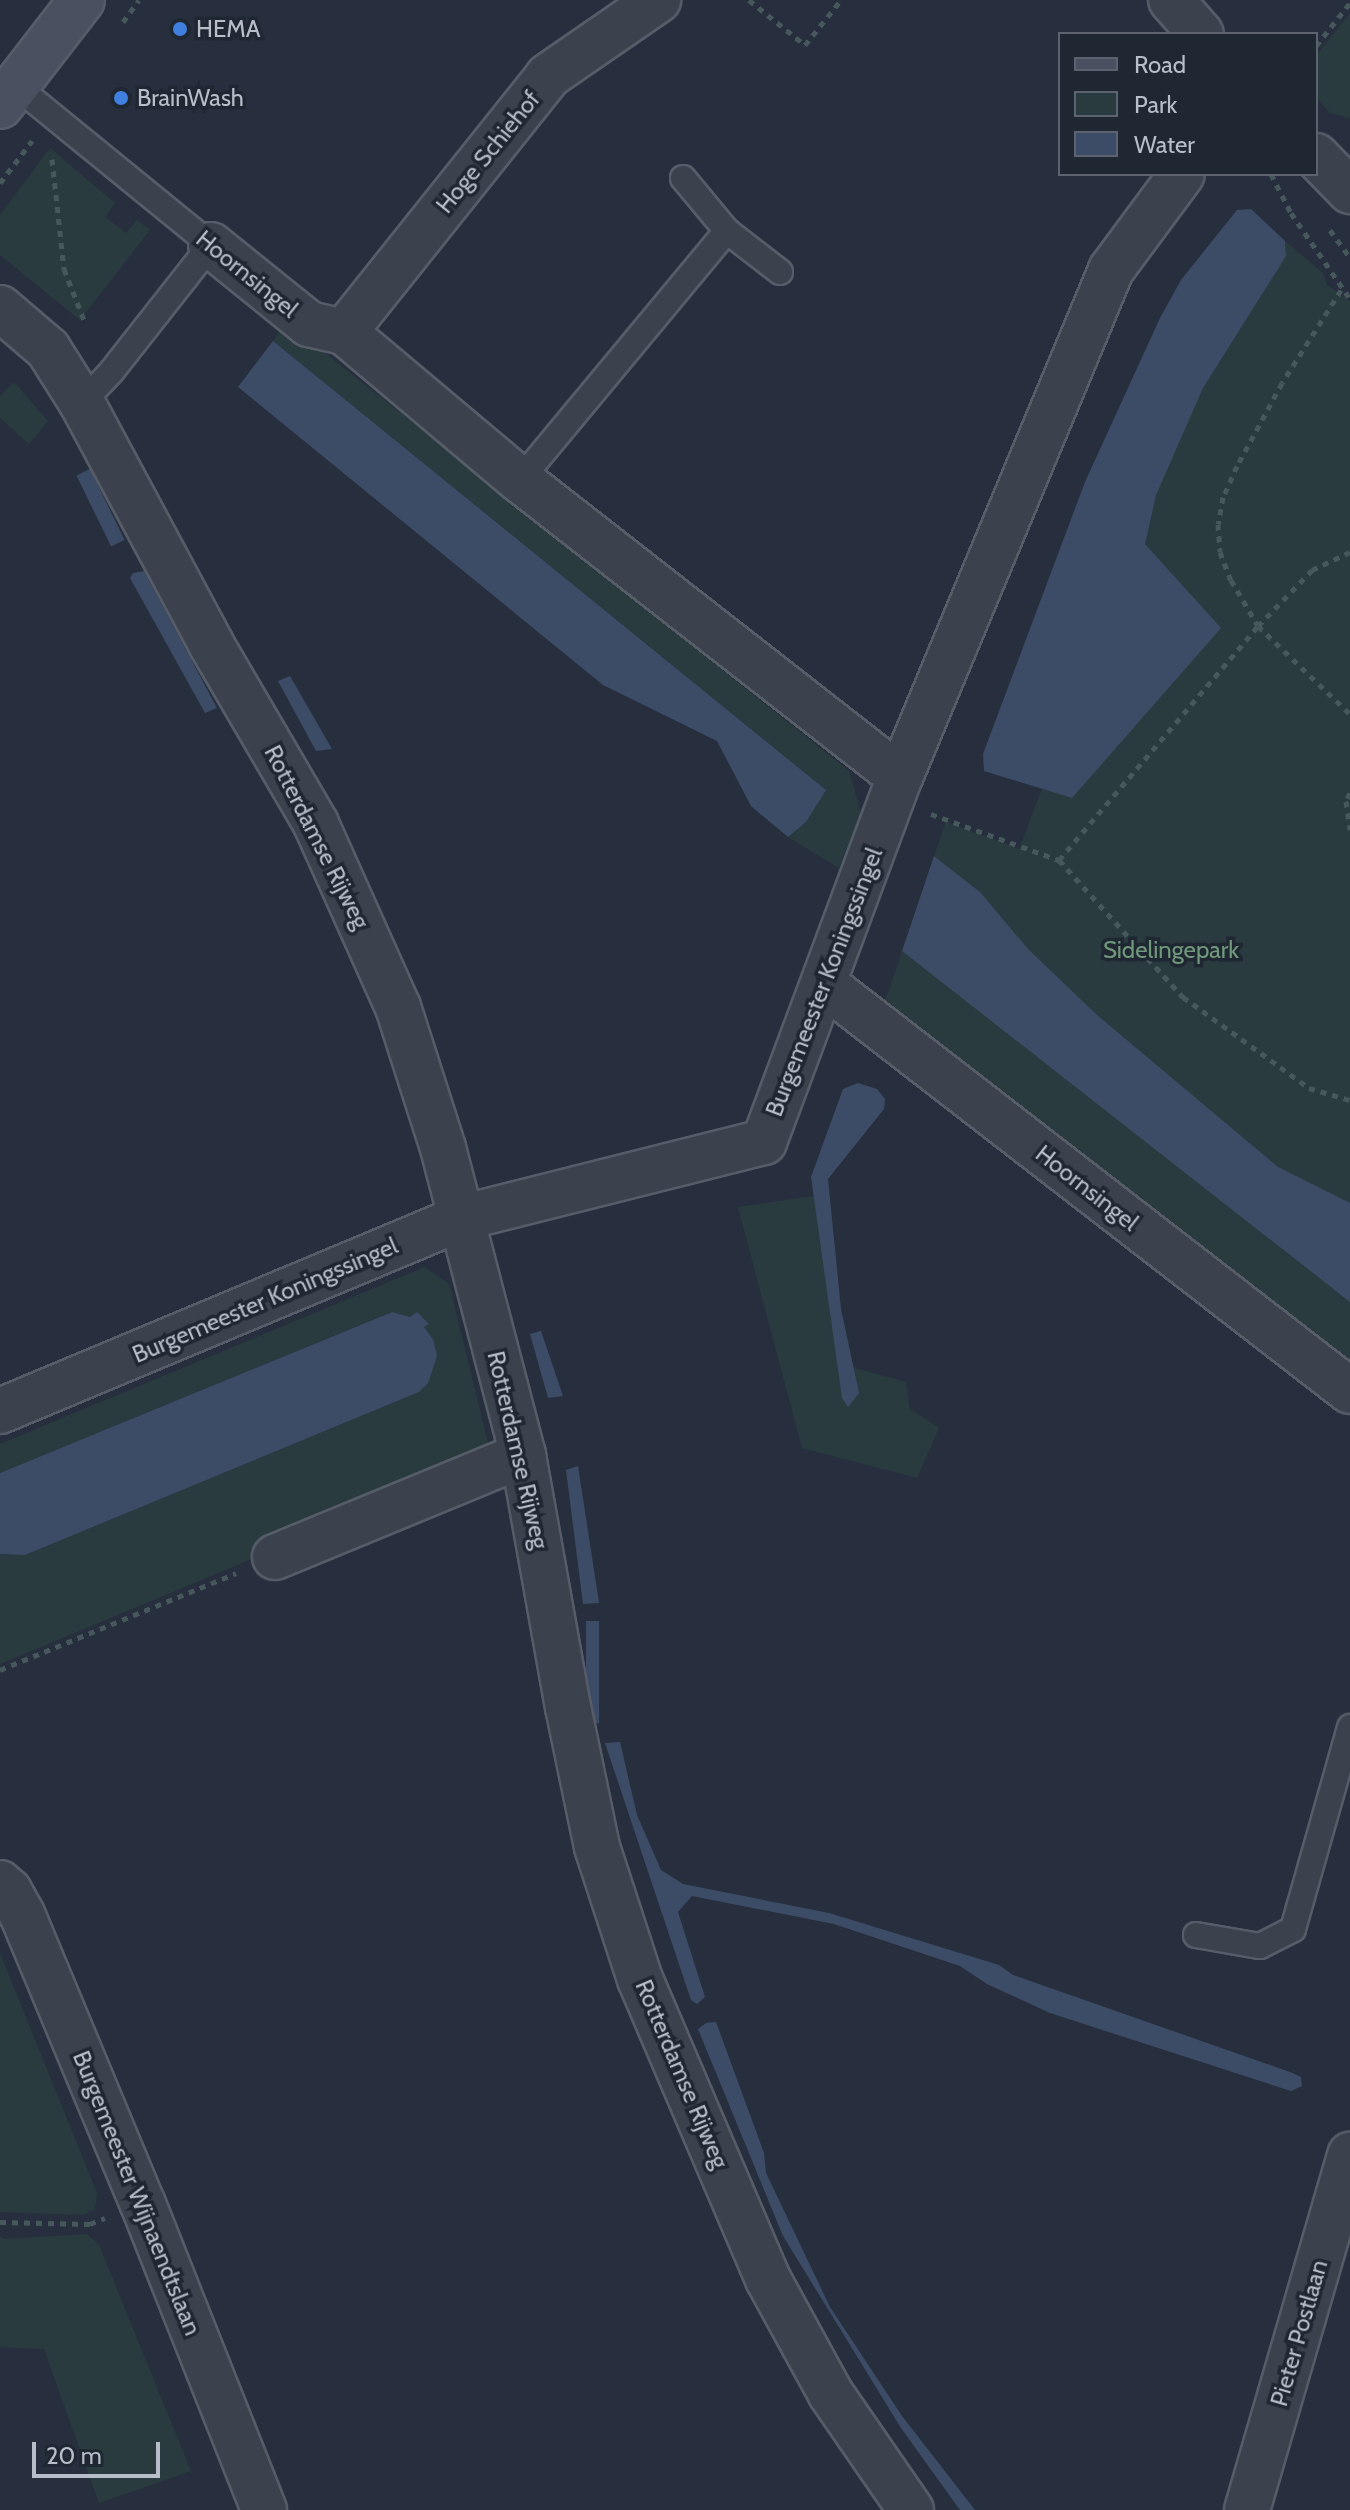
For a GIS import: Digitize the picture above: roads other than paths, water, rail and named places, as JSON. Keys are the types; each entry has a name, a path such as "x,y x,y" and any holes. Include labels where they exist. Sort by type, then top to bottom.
{"street":[{"path":"5,89 82,0"},
{"name":"Hoge Schiehof","path":"344,332 548,76 658,0"},
{"path":"1171,0 1199,32"},
{"path":"1318,158 1350,191"},
{"name":"Burgemeester Koningssingel","path":"0,1411 461,1218 764,1142 896,789 1111,270 1181,176"},
{"name":"Hoornsingel","path":"211,245 309,324 344,332 896,789"},
{"name":"Rotterdamse Rijweg","path":"0,308 48,349 82,403 211,644 316,824 361,918 398,1007 461,1218 523,1455 568,1707 597,1847 640,1979 768,2279 831,2394 911,2510"},
{"name":"Hoornsingel","path":"824,984 1350,1391"},
{"path":"275,1557 523,1455"},
{"name":"Burgemeester Wijnaendtslaan","path":"0,1883 9,1891 22,1914 143,2204 264,2510"},
{"name":"Pieter Postlaan","path":"1247,2510 1350,2155"}],"lane":[{"name":"Hoornsingel","path":"5,89 56,119 211,245"},
{"path":"683,178 727,231 780,272"},
{"path":"520,480 727,231"},
{"path":"82,403 112,371 211,245"},
{"path":"1196,1935 1260,1946 1293,1929 1350,1727"}],"water":[{"path":"1251,209 1285,241 1286,256 1203,388 1156,495 1145,544 1221,628 1072,798 984,771 983,754 1085,482 1160,318 1181,280 1237,210"},
{"path":"273,341 826,790 806,822 788,837 751,806 717,741 603,685 238,387"},
{"path":"90,469 125,540 111,547 77,476"},
{"path":"144,571 217,708 205,713 130,578 133,573"},
{"path":"290,676 332,749 316,751 278,681"},
{"path":"934,856 980,892 1028,949 1097,1015 1278,1167 1350,1203 1350,1302 902,951"},
{"path":"858,1083 877,1089 885,1099 884,1109 828,1179 841,1309 859,1393 848,1407 842,1398 811,1177 843,1089"},
{"path":"392,1312 410,1317 417,1312 429,1324 424,1327 433,1339 437,1356 428,1383 419,1392 25,1555 0,1554 0,1473"},
{"path":"541,1331 563,1396 548,1398 530,1334"},
{"path":"578,1466 599,1603 583,1604 566,1470"},
{"path":"586,1621 599,1621 599,1723 586,1723"},
{"path":"620,1742 637,1815 661,1870 683,1884 829,1913 999,1965 1013,1975 1290,2072 1301,2077 1302,2086 1291,2091 1050,2013 987,1984 960,1966 834,1924 692,1896 678,1912 705,1997 697,2004 691,2000 605,1743"},
{"path":"716,2022 764,2153 766,2173 830,2307 902,2416 975,2510 960,2510 901,2428 783,2236 698,2029 706,2023"}],"place":[{"name":"HEMA","path":"180,29"},
{"name":"BrainWash","path":"121,98"}],"park label":[{"name":"Sidelingepark","path":"1171,950"}]}
